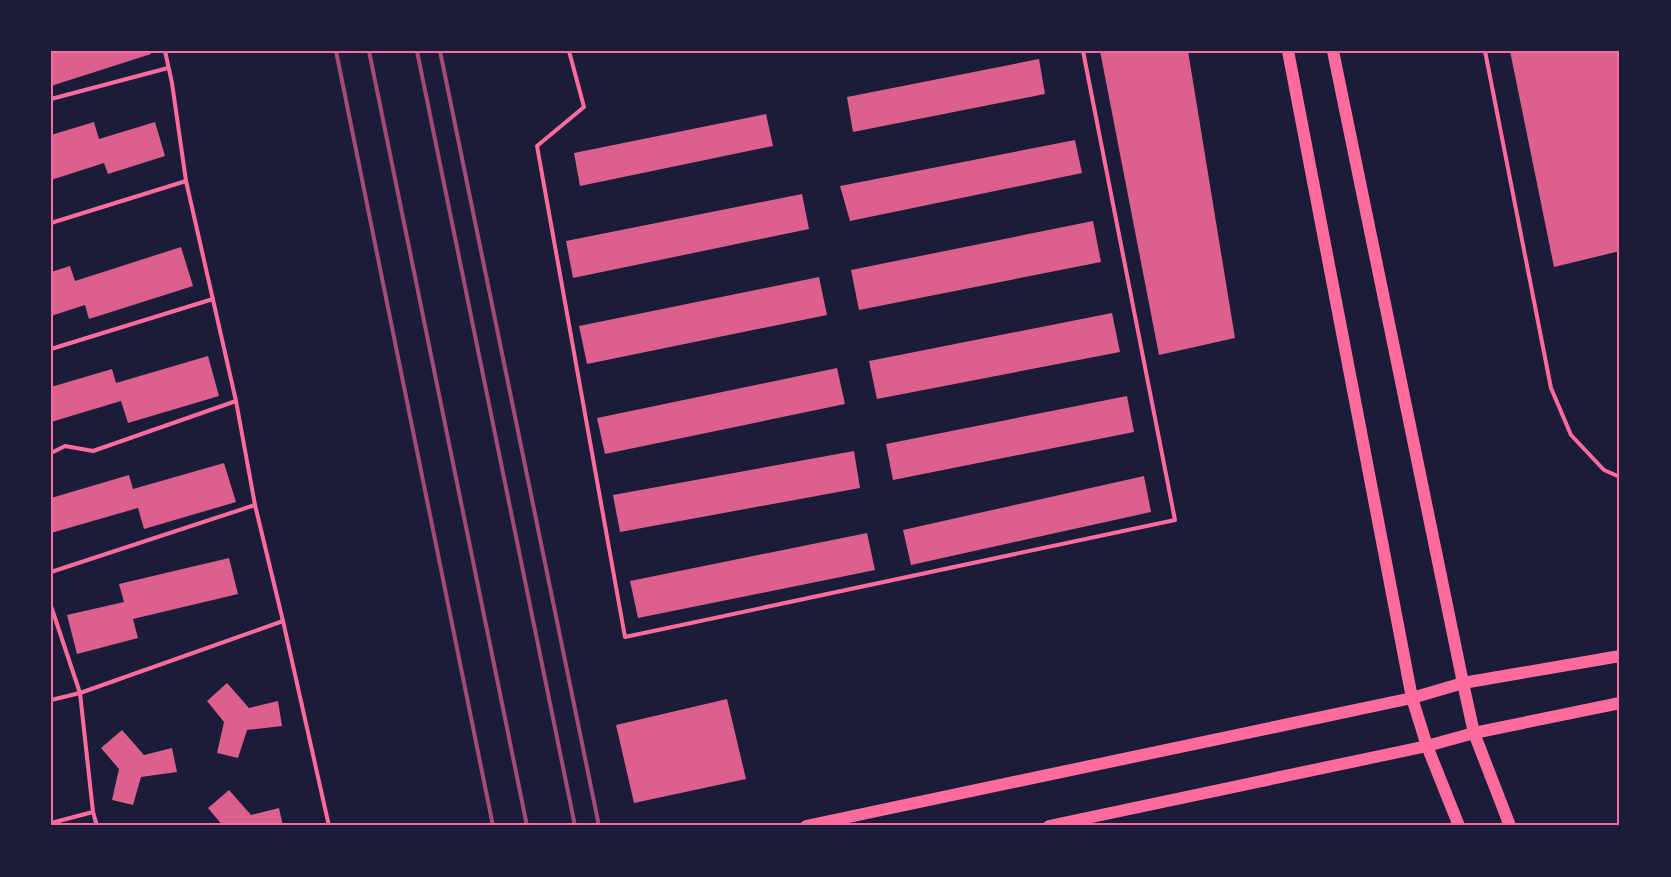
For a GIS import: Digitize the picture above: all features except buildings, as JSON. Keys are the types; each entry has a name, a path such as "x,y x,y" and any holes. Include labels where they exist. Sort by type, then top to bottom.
{"main road":[{"path":"1288,51 1412,698 1427,746 1459,826"},
{"path":"1333,51 1474,733 1510,826"},
{"path":"806,826 1412,698 1463,683 1620,656"},
{"path":"1049,826 1620,703"}],"lane":[{"path":"164,51 172,83 186,181 236,401 255,505 330,826"},
{"path":"569,51 584,107 536,146 625,636 1176,520 1083,51"},
{"path":"1485,51 1551,388 1571,435 1604,470 1620,477"},
{"path":"51,99 168,68"},
{"path":"51,223 186,181"},
{"path":"51,349 213,299"},
{"path":"51,453 65,446 92,450 236,401"},
{"path":"51,572 255,505"},
{"path":"51,606 80,693 93,812 97,826"},
{"path":"51,700 80,693 283,621"},
{"path":"51,823 93,812"}],"railway":[{"path":"336,51 493,826"},
{"path":"369,51 527,826"},
{"path":"417,51 575,826"},
{"path":"440,51 599,826"}]}
